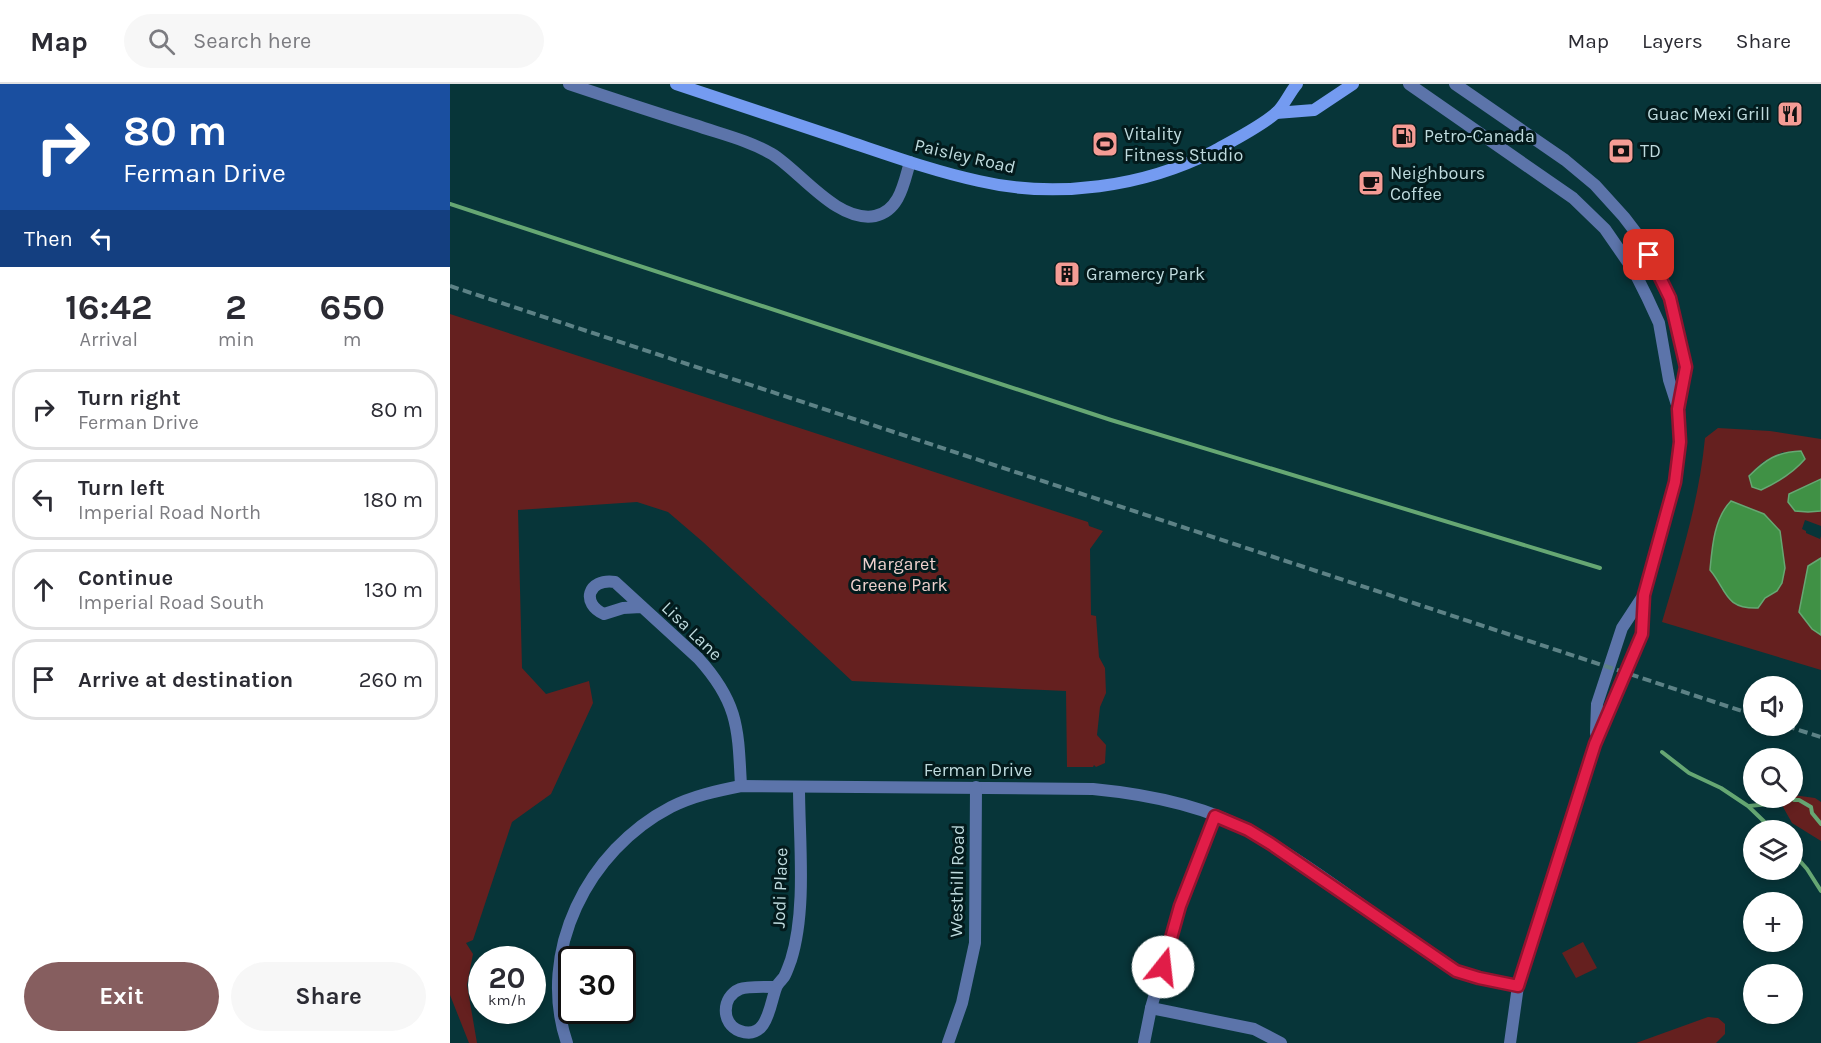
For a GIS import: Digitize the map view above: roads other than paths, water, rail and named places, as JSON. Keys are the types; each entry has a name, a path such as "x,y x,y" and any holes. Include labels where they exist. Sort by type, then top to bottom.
{"main road":[{"name":"Paisley Road","path":"676,84 909,162 980,182 1061,189 1162,174 1202,157 1236,140 1276,113 1297,84"},
{"name":"Paisley Road","path":"1276,113 1314,110 1353,84"}],"street":[{"path":"569,84 757,146 786,164 822,197 857,214 873,217 886,213 894,205 909,162"},
{"path":"1409,84 1573,198 1605,230 1634,272 1659,323 1669,380 1678,409 1680,442 1675,482 1644,595 1642,634 1595,744 1518,986 1510,1043"},
{"path":"1455,84 1565,160 1603,193 1640,238 1659,273 1677,321 1686,367 1678,409"},
{"path":"1595,744 1597,704 1622,628 1644,595"},
{"name":"Lisa Lane","path":"641,607 698,658 722,689 731,707 738,730 741,786"},
{"name":"Ferman Drive","path":"567,1043 559,997 561,954 567,927 597,868 622,840 671,807 701,794 741,786 1094,789 1162,798 1248,830 1456,971 1518,986"},
{"name":"Jodi Place","path":"776,987 740,988 729,997 724,1012 729,1023 747,1032 757,1029 764,1023 771,1011 776,987 784,976 790,961 798,918 799,787"},
{"name":"Westhill Road","path":"948,1043 962,1003 975,943 976,787"},
{"path":"1144,1043 1151,1008 1180,906 1215,816"},
{"path":"1151,1008 1254,1029 1281,1043"}],"waterway":[{"path":"450,204 1111,420 1600,568"},
{"path":"1662,752 1689,773 1721,788 1748,806 1763,820"},
{"path":"1803,802 1811,807 1812,813 1821,824"},
{"path":"1803,864 1821,891"}],"railway":[{"path":"450,286 1743,711"},
{"path":"1803,731 1821,737"}],"place":[{"name":"Guac Mexi Grill","path":"1790,114"},
{"name":"Petro-Canada","path":"1404,136"},
{"name":"Vitality Fitness Studio","path":"1105,144"},
{"name":"TD","path":"1621,151"},
{"name":"Neighbours Coffee","path":"1371,183"},
{"name":"Gramercy Park","path":"1067,274"}],"park label":[{"name":"Margaret Greene Park","path":"899,574"}]}
